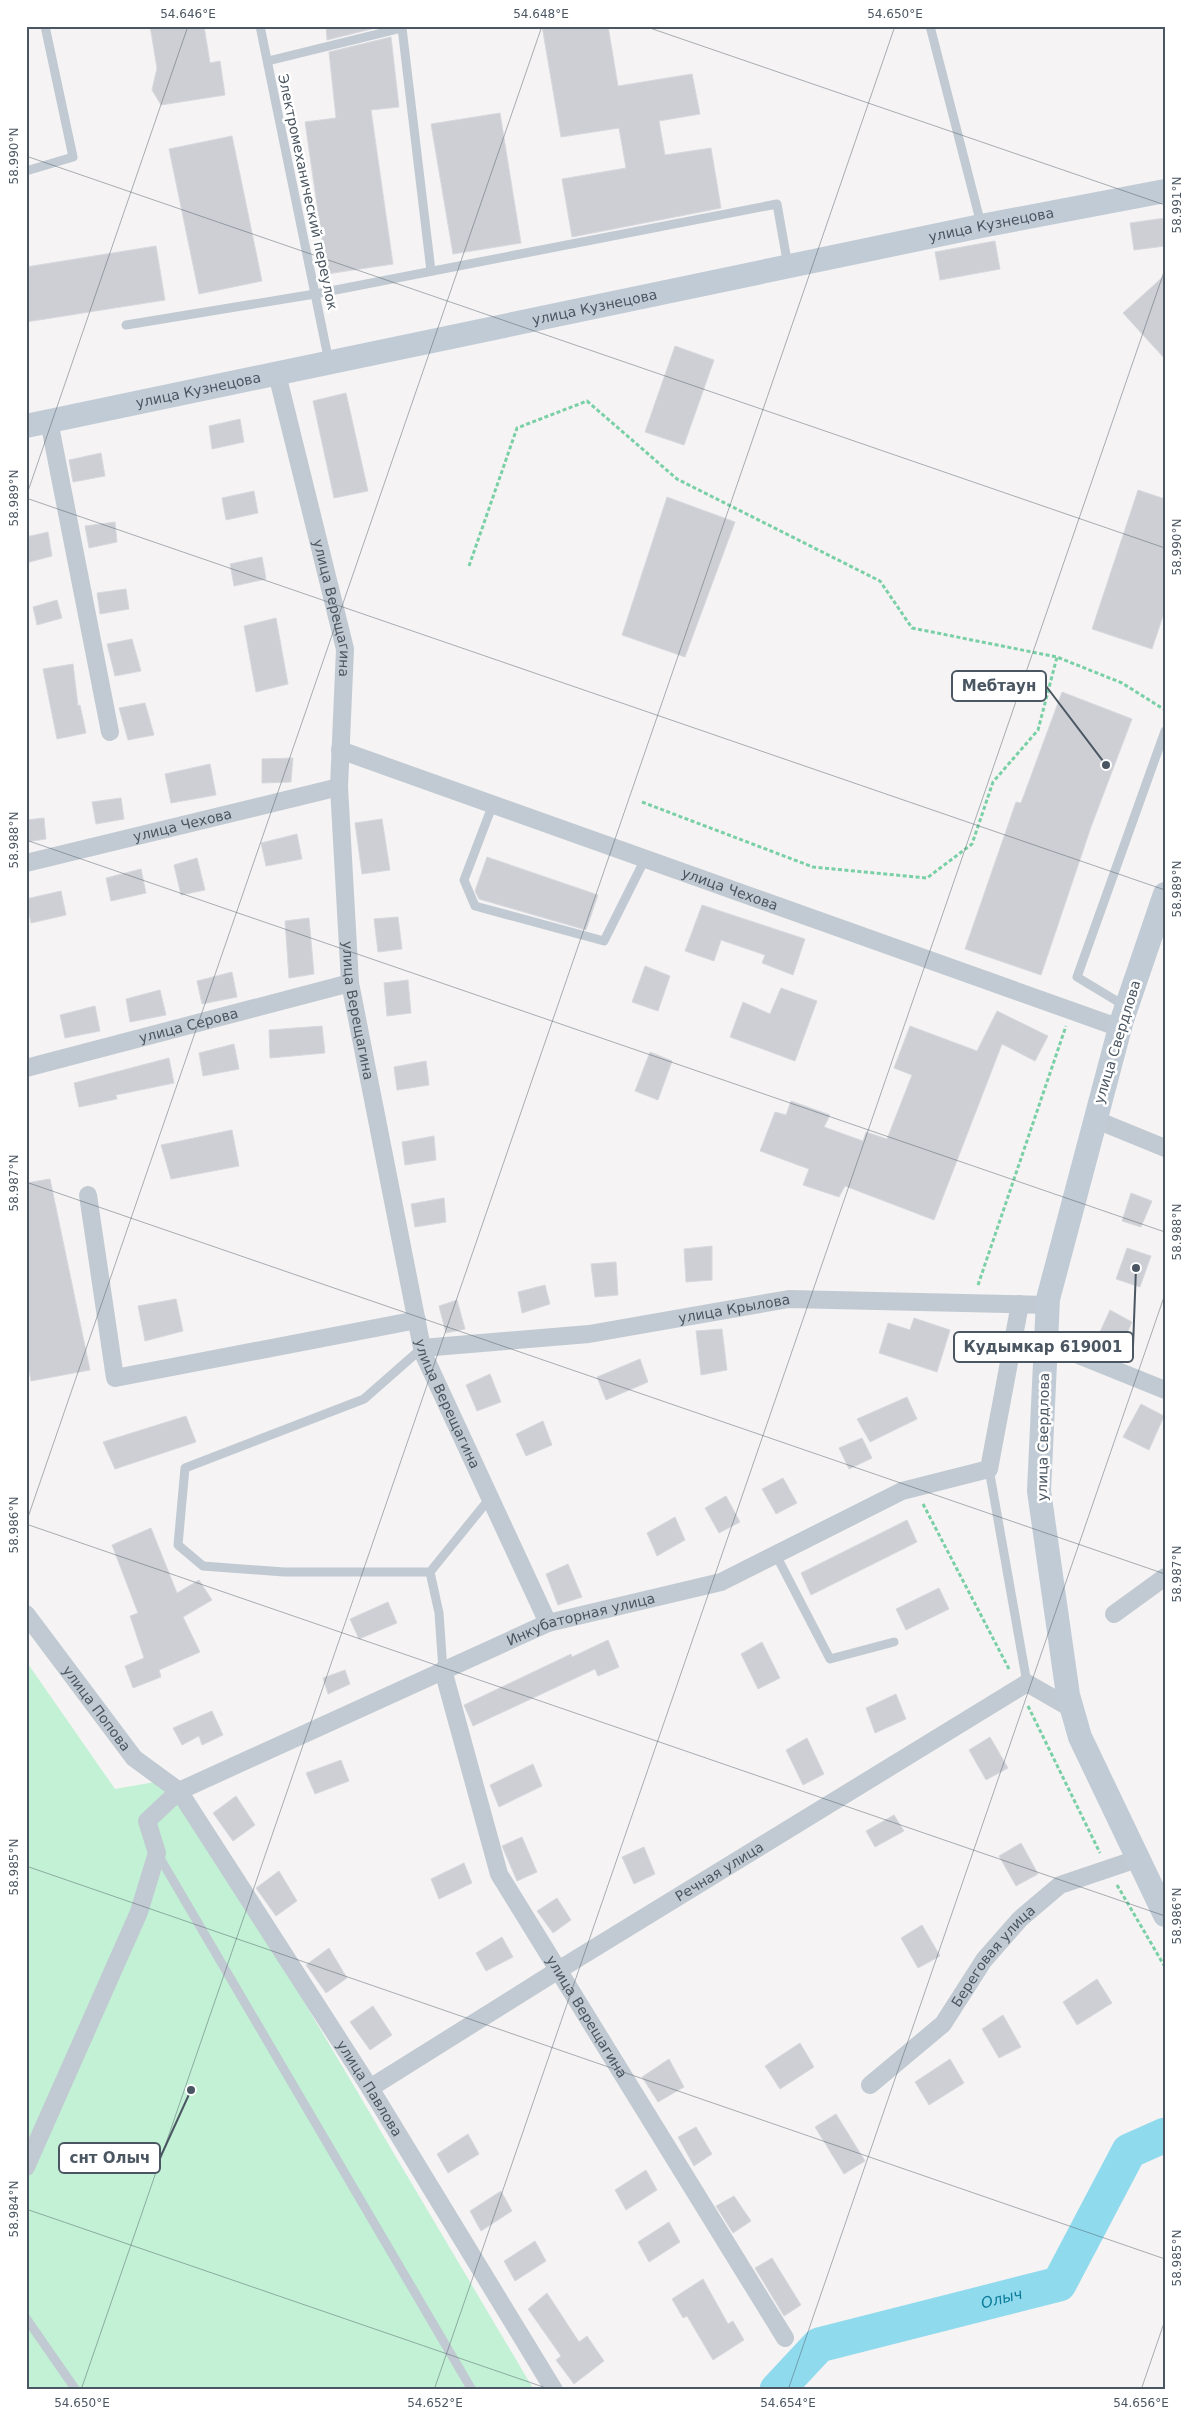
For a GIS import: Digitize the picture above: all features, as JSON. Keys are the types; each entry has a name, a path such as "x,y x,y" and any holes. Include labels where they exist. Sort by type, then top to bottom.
{"main road":[{"name":"улица Кузнецова","path":"37,423 329,364 981,226 1165,191"},
{"name":"улица Свердлова","path":"1165,894 1123,1018 1094,1119 1048,1305 1039,1491 1068,1695 1080,1738 1165,1915"}],"street":[{"name":"улица Верещагина","path":"277,374 345,649 339,787 350,984 422,1348 548,1623"},
{"path":"37,423 110,732"},
{"name":"улица Чехова","path":"340,750 1071,1011 1123,1018"},
{"name":"улица Чехова","path":"26,863 339,787"},
{"name":"улица Серова","path":"26,1068 350,984"},
{"path":"1094,1119 1165,1148"},
{"path":"88,1195 115,1378 417,1320"},
{"name":"улица Крылова","path":"422,1348 589,1334 789,1300 1048,1305"},
{"path":"989,1469 1020,1304"},
{"path":"1046,1342 1165,1390"},
{"name":"Инкубаторная улица","path":"157,1853 147,1821 179,1791 548,1623 721,1582 902,1491 989,1469"},
{"path":"1114,1614 1165,1577"},
{"name":"улица Попова","path":"26,1614 134,1758 179,1791"},
{"name":"улица Верещагина","path":"444,1670 499,1874 785,2338"},
{"path":"1023,1685 1072,1709"},
{"name":"Речная улица","path":"370,2088 558,1970 1023,1685"},
{"name":"улица Павлова","path":"179,1791 370,2088 554,2390"},
{"path":"26,2167 139,1912 157,1853"},
{"name":"Береговая улица","path":"870,2085 943,2024 984,1960 1020,1919 1060,1885 1137,1859"}],"lane":[{"path":"26,171 73,158 46,26"},
{"path":"251,26 261,31"},
{"path":"930,26 981,226"},
{"path":"268,61 402,28 431,271"},
{"name":"Электромеханический переулок","path":"261,31 329,364"},
{"path":"126,325 315,294 778,204 788,267"},
{"path":"1123,1018 1077,977 1165,731"},
{"path":"492,804 464,880 475,906 604,942 645,859"},
{"path":"422,1348 364,1399 185,1468 178,1545 203,1566 284,1572 430,1572"},
{"path":"989,1469 1023,1685"},
{"path":"430,1572 490,1498"},
{"path":"776,1555 830,1659 894,1642"},
{"path":"430,1572 439,1613 444,1670"},
{"path":"157,1853 472,2390"},
{"path":"26,2318 76,2390"}],"path":[{"path":"468,566 517,428 587,401 676,479 880,581 912,628 1057,657 1122,683 1165,710"},
{"path":"642,802 813,867 927,878 972,844 993,782 1038,730 1057,657"},
{"path":"971,1303 1071,1011"},
{"path":"915,1488 1023,1685 1108,1869 1165,1967"}],"green space":[{"path":"26,1661 115,1789 172,1779 534,2390 26,2390"}],"building":[{"path":"150,26 204,26 210,63 220,61 225,95 161,105 152,90 157,68"},
{"path":"326,26 383,26 327,40"},
{"path":"542,26 608,26 618,86 692,74 700,114 659,121 665,155 711,148 721,208 572,237 562,179 626,168 619,128 561,137"},
{"path":"391,37 399,107 371,110 393,264 327,274 305,122 336,118 329,52"},
{"path":"500,113 521,243 453,254 431,124"},
{"path":"232,136 262,281 199,294 169,149"},
{"path":"1165,218 1165,246 1134,250 1130,223"},
{"path":"995,241 1000,269 940,280 935,252"},
{"path":"156,246 165,300 26,322 26,267"},
{"path":"1165,275 1165,359 1123,313"},
{"path":"675,346 714,360 684,445 645,432"},
{"path":"346,393 368,491 334,498 313,401"},
{"path":"240,419 244,442 212,449 209,426"},
{"path":"101,453 105,476 73,482 69,460"},
{"path":"1138,490 1165,499 1165,610 1152,649 1092,629"},
{"path":"254,491 258,513 226,520 222,498"},
{"path":"667,497 735,522 685,657 622,635"},
{"path":"115,522 117,542 89,548 85,526"},
{"path":"48,532 52,556 26,563 26,537"},
{"path":"262,557 266,579 234,586 230,564"},
{"path":"126,589 129,609 100,614 97,593"},
{"path":"57,600 62,618 37,625 33,607"},
{"path":"276,618 288,684 256,692 244,626"},
{"path":"132,639 141,671 115,676 107,644"},
{"path":"73,664 78,706 80,705 86,733 57,739 43,669"},
{"path":"1062,692 1132,719 1091,827 1041,975 965,949 1016,802 1021,803"},
{"path":"145,703 154,735 128,740 119,708"},
{"path":"293,758 291,782 262,783 262,759"},
{"path":"210,764 216,795 171,803 165,774"},
{"path":"121,798 124,819 96,824 92,802"},
{"path":"44,818 46,839 26,842 26,820"},
{"path":"382,819 390,870 362,874 355,823"},
{"path":"297,834 302,859 266,866 261,843"},
{"path":"487,857 598,895 586,930 479,899 475,891"},
{"path":"197,858 205,890 181,895 174,865"},
{"path":"141,869 146,893 111,901 106,878"},
{"path":"61,891 66,915 31,923 26,899"},
{"path":"702,905 805,939 793,975 762,963 765,955 721,940 714,961 685,951"},
{"path":"398,917 402,949 378,952 374,919"},
{"path":"309,918 314,974 289,978 285,921"},
{"path":"645,966 670,976 658,1011 632,1002"},
{"path":"232,972 237,997 202,1004 197,981"},
{"path":"408,980 411,1013 387,1016 384,983"},
{"path":"781,988 817,1001 795,1061 730,1037 743,1002 770,1014"},
{"path":"160,990 166,1015 130,1022 126,999"},
{"path":"95,1006 100,1031 65,1038 60,1015"},
{"path":"997,1011 1048,1036 1035,1061 1002,1044 934,1220 845,1186 839,1197 803,1185 809,1169 760,1151 775,1112 786,1115 791,1101 830,1115 824,1127 863,1141 866,1132 887,1139 912,1075 894,1068 910,1026 977,1051"},
{"path":"322,1026 325,1053 270,1058 269,1030"},
{"path":"234,1044 239,1069 203,1076 199,1053"},
{"path":"650,1052 672,1061 658,1100 635,1091"},
{"path":"169,1058 174,1083 116,1095 117,1099 79,1107 74,1083"},
{"path":"426,1061 429,1085 397,1090 394,1067"},
{"path":"232,1130 239,1166 171,1179 161,1145"},
{"path":"434,1136 436,1160 405,1165 402,1142"},
{"path":"50,1179 90,1370 31,1381 26,1354 26,1183"},
{"path":"1131,1193 1152,1201 1141,1227 1122,1221"},
{"path":"444,1198 446,1222 415,1227 411,1204"},
{"path":"712,1246 712,1280 686,1282 684,1249"},
{"path":"1127,1248 1151,1256 1140,1287 1116,1279"},
{"path":"616,1262 618,1295 595,1297 591,1264"},
{"path":"545,1285 550,1304 522,1313 518,1292"},
{"path":"176,1299 183,1331 145,1341 138,1306"},
{"path":"457,1300 465,1329 446,1333 439,1306"},
{"path":"1110,1310 1132,1322 1117,1355 1094,1345"},
{"path":"914,1318 950,1330 937,1372 879,1353 888,1323 910,1330"},
{"path":"722,1329 727,1370 701,1375 696,1331"},
{"path":"640,1359 648,1382 606,1400 597,1377"},
{"path":"490,1374 501,1402 477,1411 466,1385"},
{"path":"907,1397 917,1419 870,1442 857,1419"},
{"path":"1141,1404 1164,1416 1149,1450 1123,1437"},
{"path":"186,1416 196,1442 115,1469 103,1442"},
{"path":"543,1421 552,1445 526,1456 516,1434"},
{"path":"862,1438 872,1458 849,1469 839,1448"},
{"path":"783,1478 797,1503 776,1514 762,1489"},
{"path":"726,1496 740,1522 719,1533 705,1508"},
{"path":"675,1517 685,1540 657,1556 647,1533"},
{"path":"907,1520 917,1542 811,1595 801,1573"},
{"path":"151,1528 177,1593 199,1580 212,1600 183,1617 200,1652 159,1670 161,1677 133,1688 125,1666 144,1658 130,1616 138,1613 112,1545"},
{"path":"568,1564 582,1597 558,1605 546,1574"},
{"path":"939,1588 949,1609 906,1630 896,1609"},
{"path":"388,1602 397,1623 359,1639 350,1619"},
{"path":"608,1640 619,1667 598,1676 595,1669 473,1726 464,1705 571,1654 572,1657"},
{"path":"762,1642 780,1678 758,1689 741,1654"},
{"path":"345,1670 350,1684 328,1694 323,1678"},
{"path":"896,1694 906,1719 875,1733 866,1708"},
{"path":"212,1711 223,1735 202,1745 199,1736 182,1745 173,1728"},
{"path":"990,1737 1008,1768 986,1780 969,1750"},
{"path":"807,1738 824,1774 803,1785 786,1750"},
{"path":"341,1760 349,1781 315,1794 306,1773"},
{"path":"533,1764 542,1786 499,1807 490,1785"},
{"path":"236,1796 255,1825 233,1841 213,1813"},
{"path":"894,1815 904,1831 875,1847 866,1831"},
{"path":"522,1837 537,1872 517,1881 502,1846"},
{"path":"1021,1843 1038,1874 1016,1886 999,1856"},
{"path":"644,1847 655,1874 634,1884 622,1857"},
{"path":"464,1863 472,1883 439,1899 431,1879"},
{"path":"279,1871 297,1901 276,1916 256,1888"},
{"path":"557,1898 571,1920 553,1933 537,1911"},
{"path":"922,1925 940,1956 918,1968 901,1938"},
{"path":"502,1937 513,1957 486,1971 476,1953"},
{"path":"329,1948 347,1978 326,1993 306,1965"},
{"path":"1097,1979 1112,2003 1077,2025 1063,2002"},
{"path":"373,2006 392,2035 370,2050 350,2022"},
{"path":"1003,2015 1021,2047 999,2058 982,2029"},
{"path":"800,2043 814,2067 780,2089 765,2066"},
{"path":"669,2059 684,2087 658,2102 642,2077"},
{"path":"950,2059 964,2083 929,2105 915,2082"},
{"path":"836,2114 865,2161 844,2174 815,2127"},
{"path":"696,2127 712,2154 694,2166 678,2137"},
{"path":"468,2134 479,2154 448,2173 437,2154"},
{"path":"646,2170 657,2190 626,2210 615,2190"},
{"path":"501,2191 512,2211 481,2231 470,2211"},
{"path":"734,2196 751,2221 733,2233 716,2206"},
{"path":"669,2222 680,2242 649,2262 638,2242"},
{"path":"535,2241 546,2261 515,2281 504,2261"},
{"path":"772,2258 801,2305 784,2316 755,2268"},
{"path":"703,2279 728,2324 733,2321 744,2340 713,2360 687,2316 683,2318 672,2299"},
{"path":"547,2293 579,2342 587,2336 604,2361 574,2384 556,2360 561,2356 528,2309"}],"waterway":[{"name":"Олыч","path":"777,2390 819,2345 1059,2284 1129,2151 1165,2135"}],"place":[{"name":"Мебтаун","path":"1106,765"},
{"name":"Кудымкар 619001","path":"1136,1268"},
{"name":"снт Олыч","path":"191,2090"}]}
